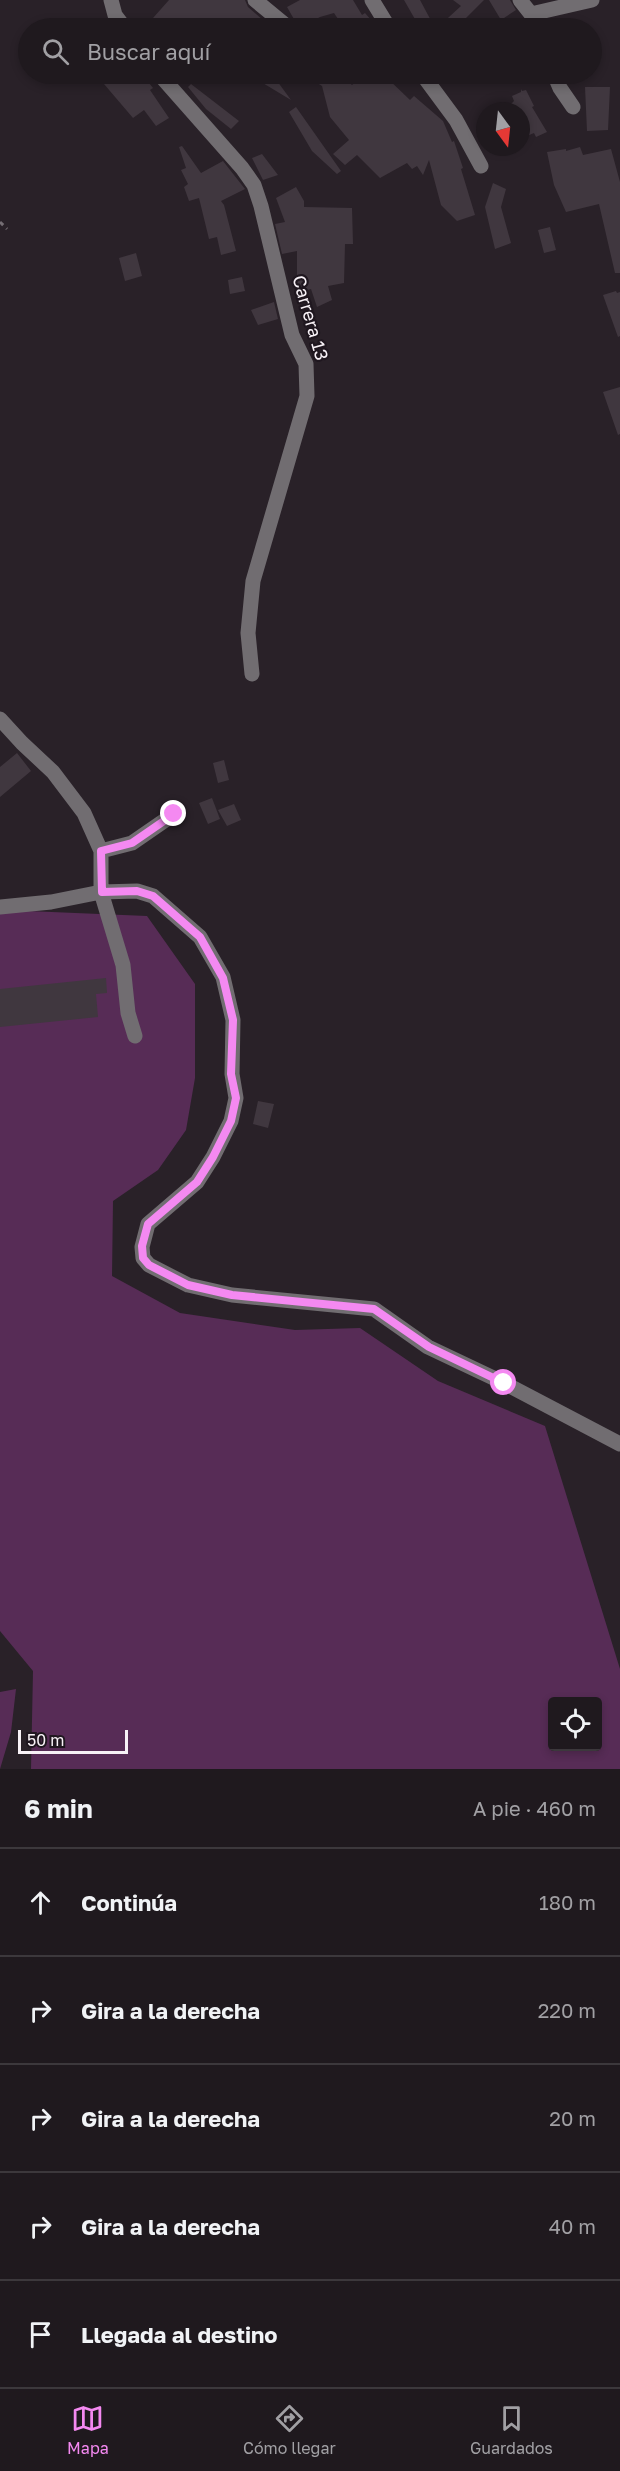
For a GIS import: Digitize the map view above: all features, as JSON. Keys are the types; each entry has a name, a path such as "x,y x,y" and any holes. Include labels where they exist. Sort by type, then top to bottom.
{"street":[{"path":"111,0 118,18"},
{"path":"255,0 277,18"},
{"path":"372,0 383,18"},
{"path":"520,0 532,18"},
{"path":"540,18 568,3 592,0"},
{"name":"Carrera 13","path":"168,84 242,168 254,185 291,335 306,364 307,396 253,581 248,633 252,674"},
{"path":"429,84 456,120 481,166"},
{"path":"558,84 573,107"},
{"path":"0,719 53,772 84,813 101,851 102,892 123,964 128,1012 135,1036"},
{"path":"101,851 132,843 174,814"},
{"path":"0,907 51,902 102,892 137,891 153,896 200,937 223,978 233,1020 231,1074 236,1098 231,1121 213,1157 197,1182 148,1224 142,1246 143,1258 149,1265 188,1285 232,1295 374,1309 429,1347 504,1383 620,1444"}],"path":[{"path":"0,222 7,229"}],"shaded area":[{"path":"4,910 147,916 195,984 195,1078 186,1130 158,1170 113,1201 112,1276 180,1313 295,1330 360,1328 438,1381 545,1426 620,1669 620,1769 31,1769 33,1671 0,1631 0,912"},
{"path":"16,1689 11,1732 0,1769 0,1692"}],"building":[{"path":"169,0 245,0 248,7 261,18 153,18"},
{"path":"300,0 353,0 362,15 365,13 369,18 337,18 334,13 318,18 293,18 287,7"},
{"path":"404,0 420,0 430,18 414,18"},
{"path":"453,0 484,0 466,18 448,18 461,6"},
{"path":"489,0 510,0 516,10 504,18 500,18"},
{"path":"104,84 150,84 153,88 150,90 169,118 156,126 144,110 133,118"},
{"path":"191,84 239,121 231,129 206,109 188,87"},
{"path":"265,84 279,84 291,100"},
{"path":"319,84 393,84 410,100 414,96 443,121 452,142 454,141 475,215 457,221 441,205 429,160 423,175 417,166 412,169 407,163 380,178 357,155 345,165 333,154 349,140 330,117 322,86"},
{"path":"585,87 610,87 608,130 587,131"},
{"path":"521,89 526,90 534,106 532,107 547,132 536,137 534,133 530,135 530,102 513,102 512,96 521,92"},
{"path":"296,107 341,171 337,174 312,151 289,112"},
{"path":"182,146 201,173 223,161 245,189 221,201 236,251 221,255 217,237 209,239 199,198 189,201 184,187 188,184 181,170 186,168 179,147"},
{"path":"580,147 583,155 611,149 620,182 620,273 615,273 599,204 566,212 554,185 547,152 566,149 566,151"},
{"path":"262,154 278,175 263,180 252,158"},
{"path":"493,183 506,189 501,207 511,243 495,249 485,207"},
{"path":"296,187 304,201 304,207 352,208 353,244 345,244 344,283 328,286 332,300 317,307 311,289 297,293 297,251 282,254 275,224 285,222 276,198"},
{"path":"550,227 556,250 544,253 538,230"},
{"path":"136,253 142,276 125,281 119,258"},
{"path":"242,277 245,291 230,294 228,280"},
{"path":"620,292 620,336 618,337 603,295"},
{"path":"274,302 278,319 258,325 251,310"},
{"path":"620,387 620,434 618,435 603,392"},
{"path":"17,753 31,771 0,797 0,767"},
{"path":"224,760 229,780 218,783 213,763"},
{"path":"212,798 220,819 208,824 199,803"},
{"path":"234,804 241,820 227,826 218,810"},
{"path":"106,978 107,993 96,994 98,1017 0,1027 0,989"},
{"path":"258,1101 274,1104 268,1128 253,1124"}],"route":[{"path":"174,814 132,843 101,851 102,892 137,891 153,896 200,937 223,978 233,1020 231,1074 236,1098 231,1121 213,1157 197,1182 148,1224 142,1246 143,1258 149,1265 188,1285 232,1295 374,1309 429,1347 504,1383"}]}
